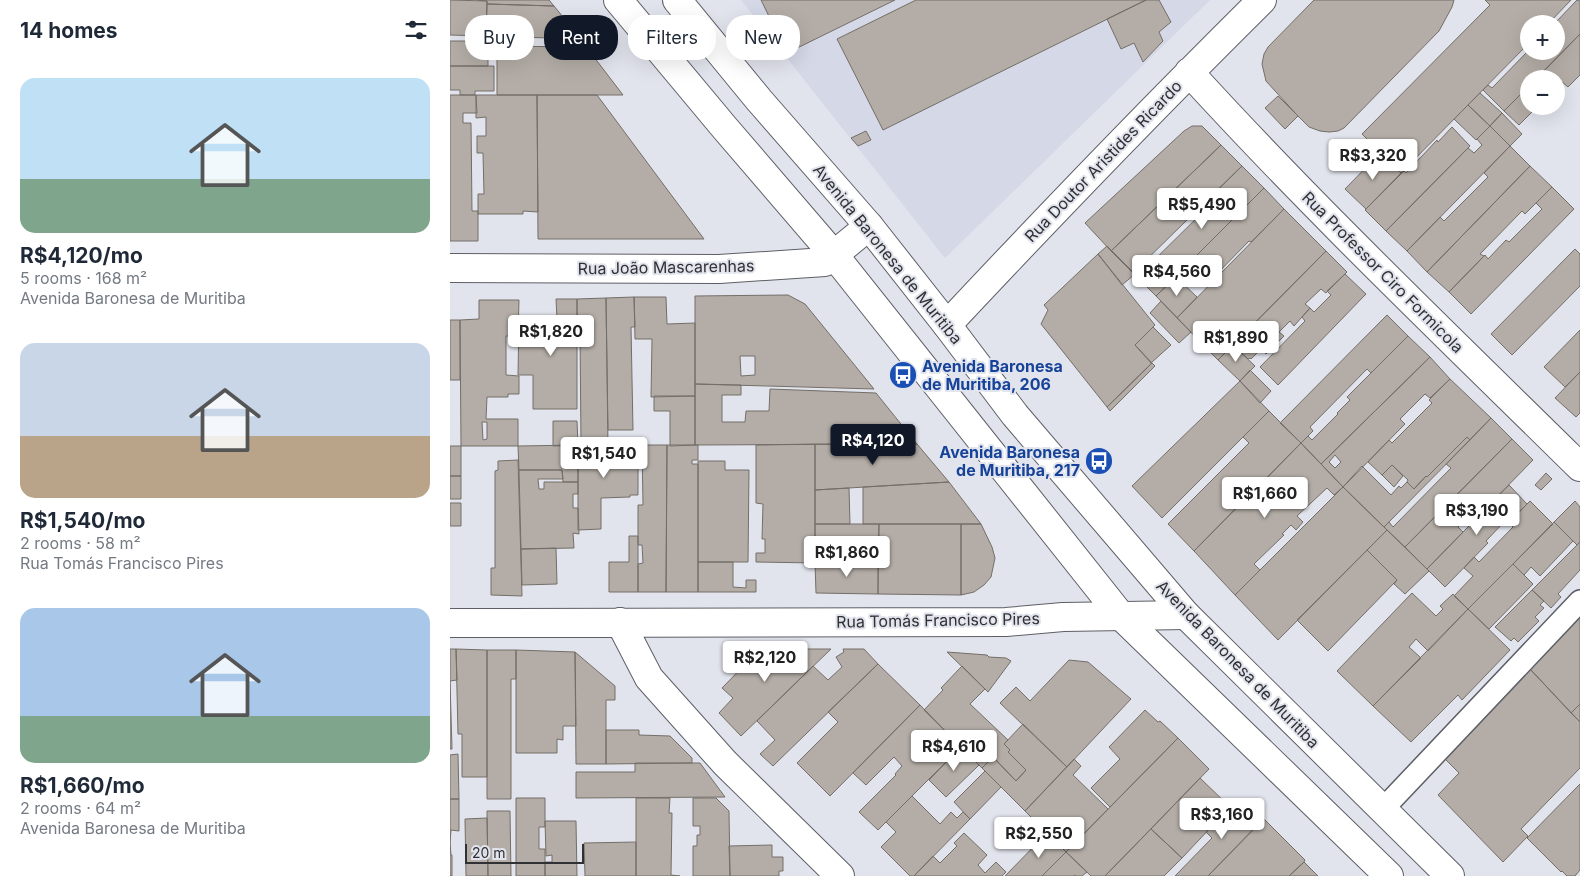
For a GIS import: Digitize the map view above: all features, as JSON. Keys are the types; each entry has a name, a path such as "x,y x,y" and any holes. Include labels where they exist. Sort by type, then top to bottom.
{"street":[{"path":"618,0 834,255 1121,616 1389,876"},
{"name":"Avenida Baronesa de Muritiba","path":"677,0 759,100 869,226 1015,415 1186,615 1450,876"},
{"name":"Rua Doutor Aristides Ricardo","path":"947,325 1189,72 1262,0"},
{"name":"Rua Professor Ciro Formicola","path":"1189,72 1354,245 1580,467"},
{"name":"Rua João Mascarenhas","path":"450,268 720,269 826,262 869,226"},
{"name":"Rua Tomás Francisco Pires","path":"450,623 1006,622 1062,617 1186,615"},
{"path":"620,622 649,678 725,763 840,876"}],"lane":[{"path":"1383,809 1580,601"}],"shaded area":[{"path":"741,0 1210,0 945,258 788,60 800,60 800,15 753,15"}],"building":[{"path":"450,0 487,1 487,15 465,15 465,35 450,35"},
{"path":"477,0 549,0 554,6 487,4 487,1"},
{"path":"761,0 895,0 800,47 800,15 768,15"},
{"path":"916,0 1146,0 883,130 837,39"},
{"path":"1146,0 1159,0 1171,22 1159,32 1163,41 1143,62 1134,43 1121,49 1107,19"},
{"path":"1314,0 1454,0 1439,31 1344,128 1329,132 1309,127 1297,115 1266,81 1262,64 1268,47"},
{"path":"1485,0 1571,0 1557,15 1520,15 1520,52 1401,173 1362,134 1490,5"},
{"path":"1577,0 1580,1 1580,34 1565,49 1565,15 1563,15"},
{"path":"487,4 554,6 561,15 544,15 544,38 534,38 534,15 487,15"},
{"path":"1580,34 1580,75 1568,87 1565,84 1565,70 1545,70 1555,60 1565,60 1565,49"},
{"path":"450,41 465,41 465,60 488,60 488,66 450,66"},
{"path":"534,46 544,47 544,60 596,60 623,95 497,95 497,60 534,60"},
{"path":"1520,59 1555,60 1545,70 1520,70 1520,95 1504,111 1483,90 1488,85 1492,88"},
{"path":"450,66 494,66 494,91 475,91 475,95 460,95 460,90 450,90"},
{"path":"1480,93 1502,113 1490,126 1468,105"},
{"path":"450,95 476,95 477,113 463,113 463,123 471,123 472,211 478,211 478,241 450,241"},
{"path":"476,95 537,95 538,212 478,214 478,194 484,194 483,153 477,153 477,136 486,136 486,117 476,118"},
{"path":"537,95 597,95 704,239 538,239"},
{"path":"1520,95 1520,115 1529,115 1519,125 1504,111"},
{"path":"1278,96 1298,116 1285,129 1265,108"},
{"path":"1468,105 1490,126 1476,140 1454,119"},
{"path":"1502,113 1522,134 1510,146 1490,126"},
{"path":"1192,126 1202,126 1221,145 1111,251 1085,223 1184,131"},
{"path":"1490,126 1510,146 1407,251 1386,231 1468,148 1474,153 1482,145 1477,139"},
{"path":"1452,127 1470,146 1386,231 1365,210 1404,171 1406,173"},
{"path":"866,131 871,140 858,146 851,138"},
{"path":"1221,145 1242,166 1133,273 1111,251"},
{"path":"1510,146 1530,166 1427,272 1407,251 1440,217 1444,221 1488,177 1484,173"},
{"path":"1380,153 1401,173 1366,209 1345,189"},
{"path":"1242,166 1264,188 1156,296 1137,277 1209,206 1205,202"},
{"path":"1530,166 1552,187 1525,214 1522,211 1480,254 1484,256 1449,292 1427,272"},
{"path":"1552,187 1574,209 1471,314 1449,292 1485,255 1488,259 1506,240 1509,242 1542,209 1536,203"},
{"path":"1264,188 1284,209 1207,284 1205,282 1201,286 1183,269"},
{"path":"1284,209 1326,251 1218,360 1177,318"},
{"path":"1107,246 1135,274 1122,285 1098,254"},
{"path":"1575,249 1580,254 1580,286 1512,355 1491,334"},
{"path":"1326,251 1347,272 1326,293 1321,289 1305,304 1310,308 1294,326 1290,321 1279,332 1284,336 1266,354 1261,349 1251,359 1248,359 1233,345"},
{"path":"1098,254 1155,325 1135,345 1152,363 1107,407 1041,324 1048,310 1044,305"},
{"path":"1345,274 1366,294 1278,385 1260,367 1305,321 1302,317 1310,308 1314,312 1331,295 1327,291"},
{"path":"1176,277 1197,297 1177,318 1156,296"},
{"path":"788,295 805,304 874,389 695,384 695,296","holes":["740,356 755,356 755,375 741,376"]},
{"path":"634,297 666,297 667,324 695,323 695,396 651,397 652,339 635,339"},
{"path":"634,297 635,327 631,327 633,430 608,430 606,298"},
{"path":"606,298 608,446 581,446 580,329 577,329 577,299"},
{"path":"556,299 577,299 577,409 533,409 533,375 518,375 519,319 557,319"},
{"path":"479,300 519,300 518,336 506,336 506,375 519,376 519,394 508,394 508,397 487,397 486,419 518,419 518,446 461,446 460,320 479,319","holes":["482,422 487,422 487,439 483,440"]},
{"path":"1161,301 1191,332 1179,343 1150,313"},
{"path":"1387,315 1408,336 1371,373 1367,369 1310,427 1313,431 1301,443 1280,423"},
{"path":"450,320 460,320 460,380 450,380"},
{"path":"1153,327 1171,345 1151,363 1135,345"},
{"path":"1580,330 1580,372 1565,387 1544,367"},
{"path":"1408,336 1430,357 1321,464 1301,443 1308,436 1312,440 1338,414 1350,400 1347,397"},
{"path":"1233,345 1255,366 1240,381 1218,360"},
{"path":"1430,357 1450,379 1430,398 1425,394 1400,419 1405,424 1343,487 1321,464","holes":["1335,455 1341,462 1335,468 1329,462"]},
{"path":"1152,363 1155,366 1110,411 1107,407"},
{"path":"1250,370 1271,391 1260,403 1240,381"},
{"path":"1580,372 1580,413 1576,417 1555,398"},
{"path":"1450,379 1491,418 1470,440 1467,437 1414,489 1407,482 1408,480 1392,465 1382,475 1368,462 1389,440 1392,443 1432,403 1429,400"},
{"path":"1240,381 1269,411 1162,518 1132,486"},
{"path":"695,384 741,385 741,395 722,395 722,422 745,422 746,411 769,411 770,389 876,393 917,444 695,445"},
{"path":"654,396 695,396 695,445 670,446 670,411 654,411"},
{"path":"1269,411 1301,443 1194,551 1168,524 1249,443 1243,437"},
{"path":"1491,418 1512,439 1405,547 1384,527 1389,522 1393,527 1451,468 1446,464"},
{"path":"553,421 577,421 578,445 553,446"},
{"path":"1467,437 1470,440 1384,527 1343,487 1362,466 1391,495 1399,486 1401,488 1407,482 1414,489"},
{"path":"1512,439 1533,460 1488,506 1483,501 1458,527 1463,532 1427,569 1405,547"},
{"path":"1301,443 1343,487 1334,495 1327,488 1297,516 1303,522 1296,530 1291,525 1282,534 1284,535 1254,564 1260,570 1235,595 1194,551 1247,497 1260,510 1267,503 1259,495 1270,485 1265,480"},
{"path":"815,444 815,563 756,562 756,553 765,553 765,539 762,539 763,504 756,503 756,445"},
{"path":"815,444 917,444 949,482 815,490"},
{"path":"578,445 578,482 563,482 562,470 519,470 518,446"},
{"path":"578,445 638,445 638,495 601,498 601,529 578,530"},
{"path":"642,445 667,445 666,592 638,592 638,564 643,563 642,545 638,545 638,505 643,505"},
{"path":"667,445 698,445 698,460 692,460 692,464 698,464 698,592 666,592"},
{"path":"450,446 461,446 461,476 450,476"},
{"path":"518,460 522,596 491,595 491,568 495,568 495,471 498,470 498,461"},
{"path":"698,461 725,461 725,470 749,470 748,562 698,562"},
{"path":"1392,465 1403,476 1394,487 1382,475"},
{"path":"519,470 562,470 563,479 538,479 539,489 544,489 544,482 578,482 578,494 573,494 573,508 578,508 579,534 573,533 574,548 521,549"},
{"path":"1546,473 1552,479 1541,490 1535,485"},
{"path":"450,476 461,476 461,499 450,499"},
{"path":"949,482 981,524 863,524 863,487"},
{"path":"1509,485 1527,504 1507,525 1504,522 1486,541 1488,543 1445,587 1427,569"},
{"path":"1343,487 1387,530 1278,640 1235,595"},
{"path":"849,488 850,524 815,524 815,490"},
{"path":"1530,501 1553,524 1468,609 1454,596 1473,576 1464,568 1474,557 1479,562 1513,527 1509,522"},
{"path":"1575,501 1580,507 1580,542 1577,545 1554,522"},
{"path":"450,503 461,503 461,526 450,526"},
{"path":"1554,522 1573,541 1540,576 1531,567 1524,575 1513,564"},
{"path":"815,524 879,524 878,563 815,563"},
{"path":"879,524 961,524 961,595 878,594"},
{"path":"961,524 981,524 995,558 991,577 984,585 974,592 961,595"},
{"path":"1387,530 1429,571 1405,594 1394,584 1397,580 1367,550"},
{"path":"629,536 638,536 638,592 609,592 609,562 629,562"},
{"path":"1580,542 1580,570 1558,594 1561,597 1551,608 1532,590"},
{"path":"556,548 557,584 522,585 521,549"},
{"path":"1367,550 1397,580 1328,651 1297,620"},
{"path":"698,562 733,562 733,587 746,588 746,580 756,580 756,592 698,592"},
{"path":"815,563 878,563 878,594 816,593"},
{"path":"1513,564 1533,584 1489,629 1468,609"},
{"path":"1532,590 1544,601 1540,605 1544,608 1535,617 1539,621 1518,642 1514,638 1511,641 1495,627"},
{"path":"1412,593 1436,616 1443,609 1440,606 1453,594 1468,609 1428,651 1416,639 1409,647 1421,658 1373,706 1337,671"},
{"path":"1468,609 1510,650 1462,700 1458,695 1411,742 1373,706"},
{"path":"1580,617 1580,704 1571,713 1530,669"},
{"path":"450,649 456,649 457,680 450,681"},
{"path":"456,649 487,650 487,777 462,777 462,734 458,734"},
{"path":"760,649 831,649 741,736 719,713 733,698 722,688"},
{"path":"843,649 864,649 878,664 773,766 760,754 775,740 757,721 813,666 828,680 842,667 836,657 844,652"},
{"path":"487,650 516,650 516,679 511,679 511,799 487,799"},
{"path":"516,650 575,652 576,726 563,726 563,740 557,739 557,753 516,753"},
{"path":"575,652 615,686 615,700 606,700 606,764 576,764"},
{"path":"947,652 987,655 989,657 1006,658 1011,661 988,692"},
{"path":"1069,660 1088,662 1131,699 1067,767 1000,703 1016,687 1030,701"},
{"path":"878,664 920,705 830,796 797,763 838,722 828,712"},
{"path":"962,666 985,689 970,704 1008,740 1004,744 1010,750 1008,752 1026,770 1016,781 993,757 982,768 924,710 943,690 941,688"},
{"path":"1530,669 1580,722 1580,768 1521,829 1528,836 1503,862 1438,795 1459,773 1444,758"},
{"path":"450,681 452,749 450,749"},
{"path":"1580,704 1580,722 1571,713"},
{"path":"920,705 961,747 878,830 859,812 896,775 902,766 894,757 866,785 853,773"},
{"path":"1145,710 1178,738 1110,807 1091,788 1120,759 1109,747"},
{"path":"1023,724 1067,767 1025,811 982,768 993,757 1016,781 1026,770 1008,752 1010,750 1004,744"},
{"path":"606,730 639,730 639,735 670,736 692,758 692,763 606,764"},
{"path":"1178,738 1209,769 1105,876 1091,876 1066,852"},
{"path":"961,747 979,765 946,797 929,780"},
{"path":"458,754 459,799 450,799 450,755"},
{"path":"1074,759 1081,766 1073,775 1108,809 1066,852 1025,811"},
{"path":"635,763 700,763 725,797 576,798 576,772 635,772"},
{"path":"985,771 1001,787 970,819 954,802"},
{"path":"1200,778 1230,807 1182,858 1151,829"},
{"path":"1580,784 1580,870 1575,876 1567,876 1527,838"},
{"path":"912,796 940,824 951,812 957,818 963,812 970,819 914,876 910,876 881,847 896,832 886,822"},
{"path":"516,798 545,798 545,827 539,827 539,849 545,849 545,876 516,876"},
{"path":"636,798 670,798 669,813 672,813 671,875 680,876 636,876"},
{"path":"693,798 716,798 729,811 730,876 693,876 693,846 697,846 697,835 700,835 700,826 693,826"},
{"path":"450,799 459,799 459,831 451,830 450,843"},
{"path":"1238,799 1261,821 1208,876 1175,876 1212,838 1206,832"},
{"path":"487,811 510,811 511,876 488,876"},
{"path":"487,818 488,876 466,876 465,819"},
{"path":"1264,819 1305,860 1304,862 1289,876 1208,876"},
{"path":"545,821 576,821 577,876 545,876 545,862 552,862 552,855 546,856"},
{"path":"1151,829 1182,858 1164,876 1105,876"},
{"path":"964,833 987,855 978,865 985,873 996,862 1006,872 1002,876 914,876 933,856 940,863 957,846 954,843"},
{"path":"1047,833 1066,852 1042,876 1005,876"},
{"path":"636,842 636,876 585,876 584,843"},
{"path":"450,843 452,855 452,876 450,876"},
{"path":"772,845 772,857 783,857 783,871 779,871 779,876 730,876 729,846"},
{"path":"1066,852 1087,872 1082,876 1042,876"},
{"path":"1304,862 1318,876 1289,876"}],"place":[{"name":"Avenida Baronesa de Muritiba, 206","path":"903,375"},
{"name":"Avenida Baronesa de Muritiba, 217","path":"1099,461"}]}
